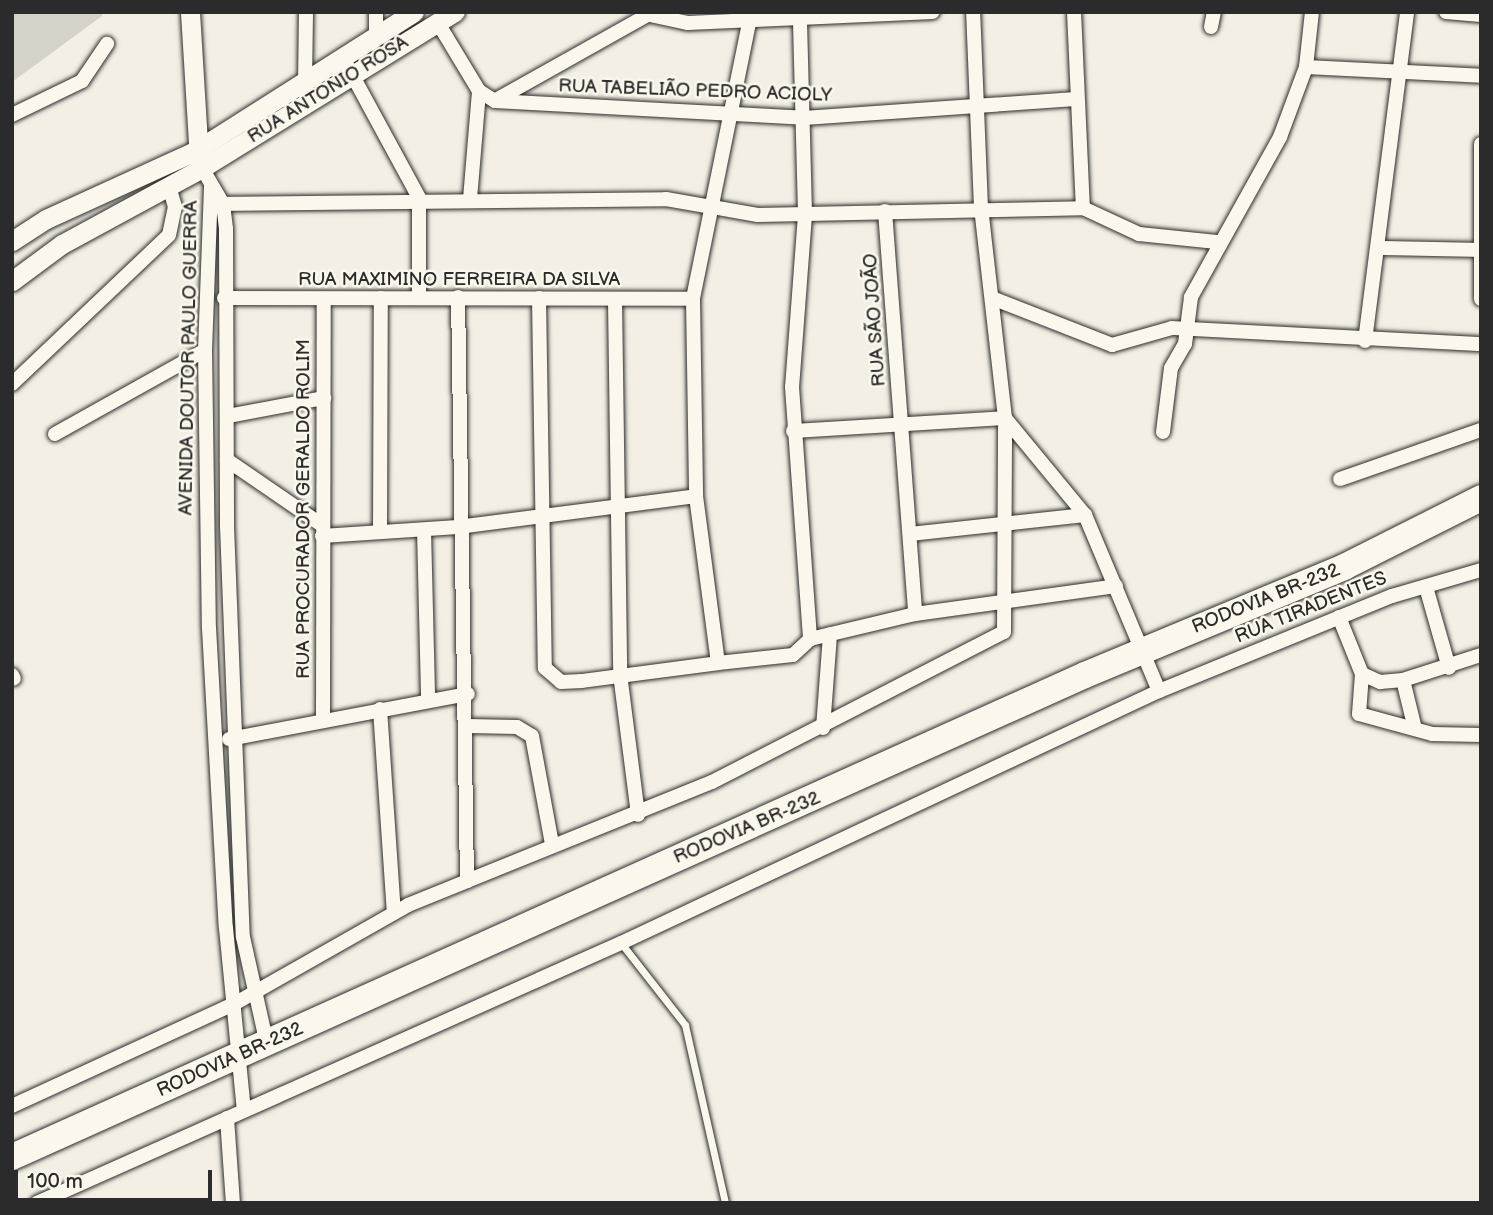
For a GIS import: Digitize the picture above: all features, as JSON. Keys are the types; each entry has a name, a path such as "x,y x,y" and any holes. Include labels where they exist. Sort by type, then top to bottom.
{"highway":[{"name":"RODOVIA BR-232","path":"12,1157 1142,650 1344,567 1481,498"}],"main road":[{"path":"190,12 199,160"},
{"name":"RUA ANTONIO ROSA","path":"199,160 347,67 376,36 414,12"},
{"name":"RUA ANTONIO ROSA","path":"199,160 305,84 347,67 447,18"},
{"path":"12,281 62,244 169,186 199,160"},
{"path":"12,241 46,219 199,160"},
{"path":"46,219 62,244"}],"street":[{"path":"305,84 306,12"},
{"path":"376,12 376,36"},
{"path":"495,101 651,13 680,23 749,23 800,22 842,15 933,12"},
{"path":"12,1106 253,995 394,913 552,844 639,815 823,728 997,639 1004,632 1001,529 1004,418 981,208 974,12"},
{"path":"1074,12 1075,99 1083,208"},
{"path":"1211,27 1213,12"},
{"path":"1163,432 1171,368 1188,331 1191,297 1217,242 1280,137 1306,67 1312,12"},
{"path":"1365,341 1406,12"},
{"path":"1446,12 1481,15"},
{"name":"RUA TABELIÃO PEDRO ACIOLY","path":"447,18 479,92 495,101 804,118 1075,99"},
{"path":"800,22 805,215 794,322 793,432 810,639"},
{"path":"718,663 696,496 693,299 749,23"},
{"path":"12,114 82,81 107,44"},
{"path":"347,67 419,198 419,297"},
{"path":"1306,67 1481,76"},
{"path":"470,200 479,92"},
{"path":"1481,144 1477,250 1481,299"},
{"path":"199,160 211,187"},
{"path":"12,384 169,235 174,207 169,186"},
{"name":"AVENIDA DOUTOR PAULO GUERRA","path":"211,187 223,204 229,589 243,937 253,995 267,1044"},
{"name":"AVENIDA DOUTOR PAULO GUERRA","path":"211,187 207,205 205,350 208,589 234,1004 244,1110"},
{"path":"207,205 419,198 666,199 805,215 981,208 1083,208 1139,234 1217,242"},
{"name":"RUA SÃO JOÃO","path":"885,211 915,614"},
{"path":"1377,248 1477,250"},
{"path":"458,297 458,527 468,694 467,881"},
{"name":"RUA MAXIMINO FERREIRA DA SILVA","path":"224,298 693,299"},
{"path":"380,532 381,298"},
{"path":"992,298 1112,345 1165,329 1365,341 1481,344"},
{"name":"RUA PROCURADOR GERALDO ROLIM","path":"323,718 324,299"},
{"path":"539,299 539,513 545,668 561,682 793,655 810,639 915,614 1003,604 1116,586"},
{"path":"615,300 620,501 620,674 639,815"},
{"path":"55,434 205,350"},
{"path":"228,416 324,398"},
{"path":"793,432 1004,418"},
{"path":"1004,418 1085,515 1159,691"},
{"path":"1340,479 1481,430"},
{"path":"227,460 322,530 380,532 458,527 620,501 696,496"},
{"path":"910,534 1001,529 1085,515"},
{"path":"425,530 428,699"},
{"name":"RUA TIRADENTES","path":"37,1203 621,943 1159,691 1339,617 1481,570"},
{"path":"1426,587 1449,668"},
{"path":"208,589 229,589"},
{"path":"1339,617 1362,674 1359,715 1415,729 1481,735"},
{"path":"823,728 830,634"},
{"path":"1362,674 1380,682 1403,680 1449,668 1481,655"},
{"path":"1403,680 1415,729"},
{"path":"217,741 323,718 468,694"},
{"path":"380,709 394,913"},
{"path":"468,726 517,727 532,736 552,844"},
{"path":"227,1118 233,1203"}],"lane":[{"path":"621,943 685,1025 725,1203"}],"shaded area":[{"path":"12,12 102,12 102,16 12,82"}]}
